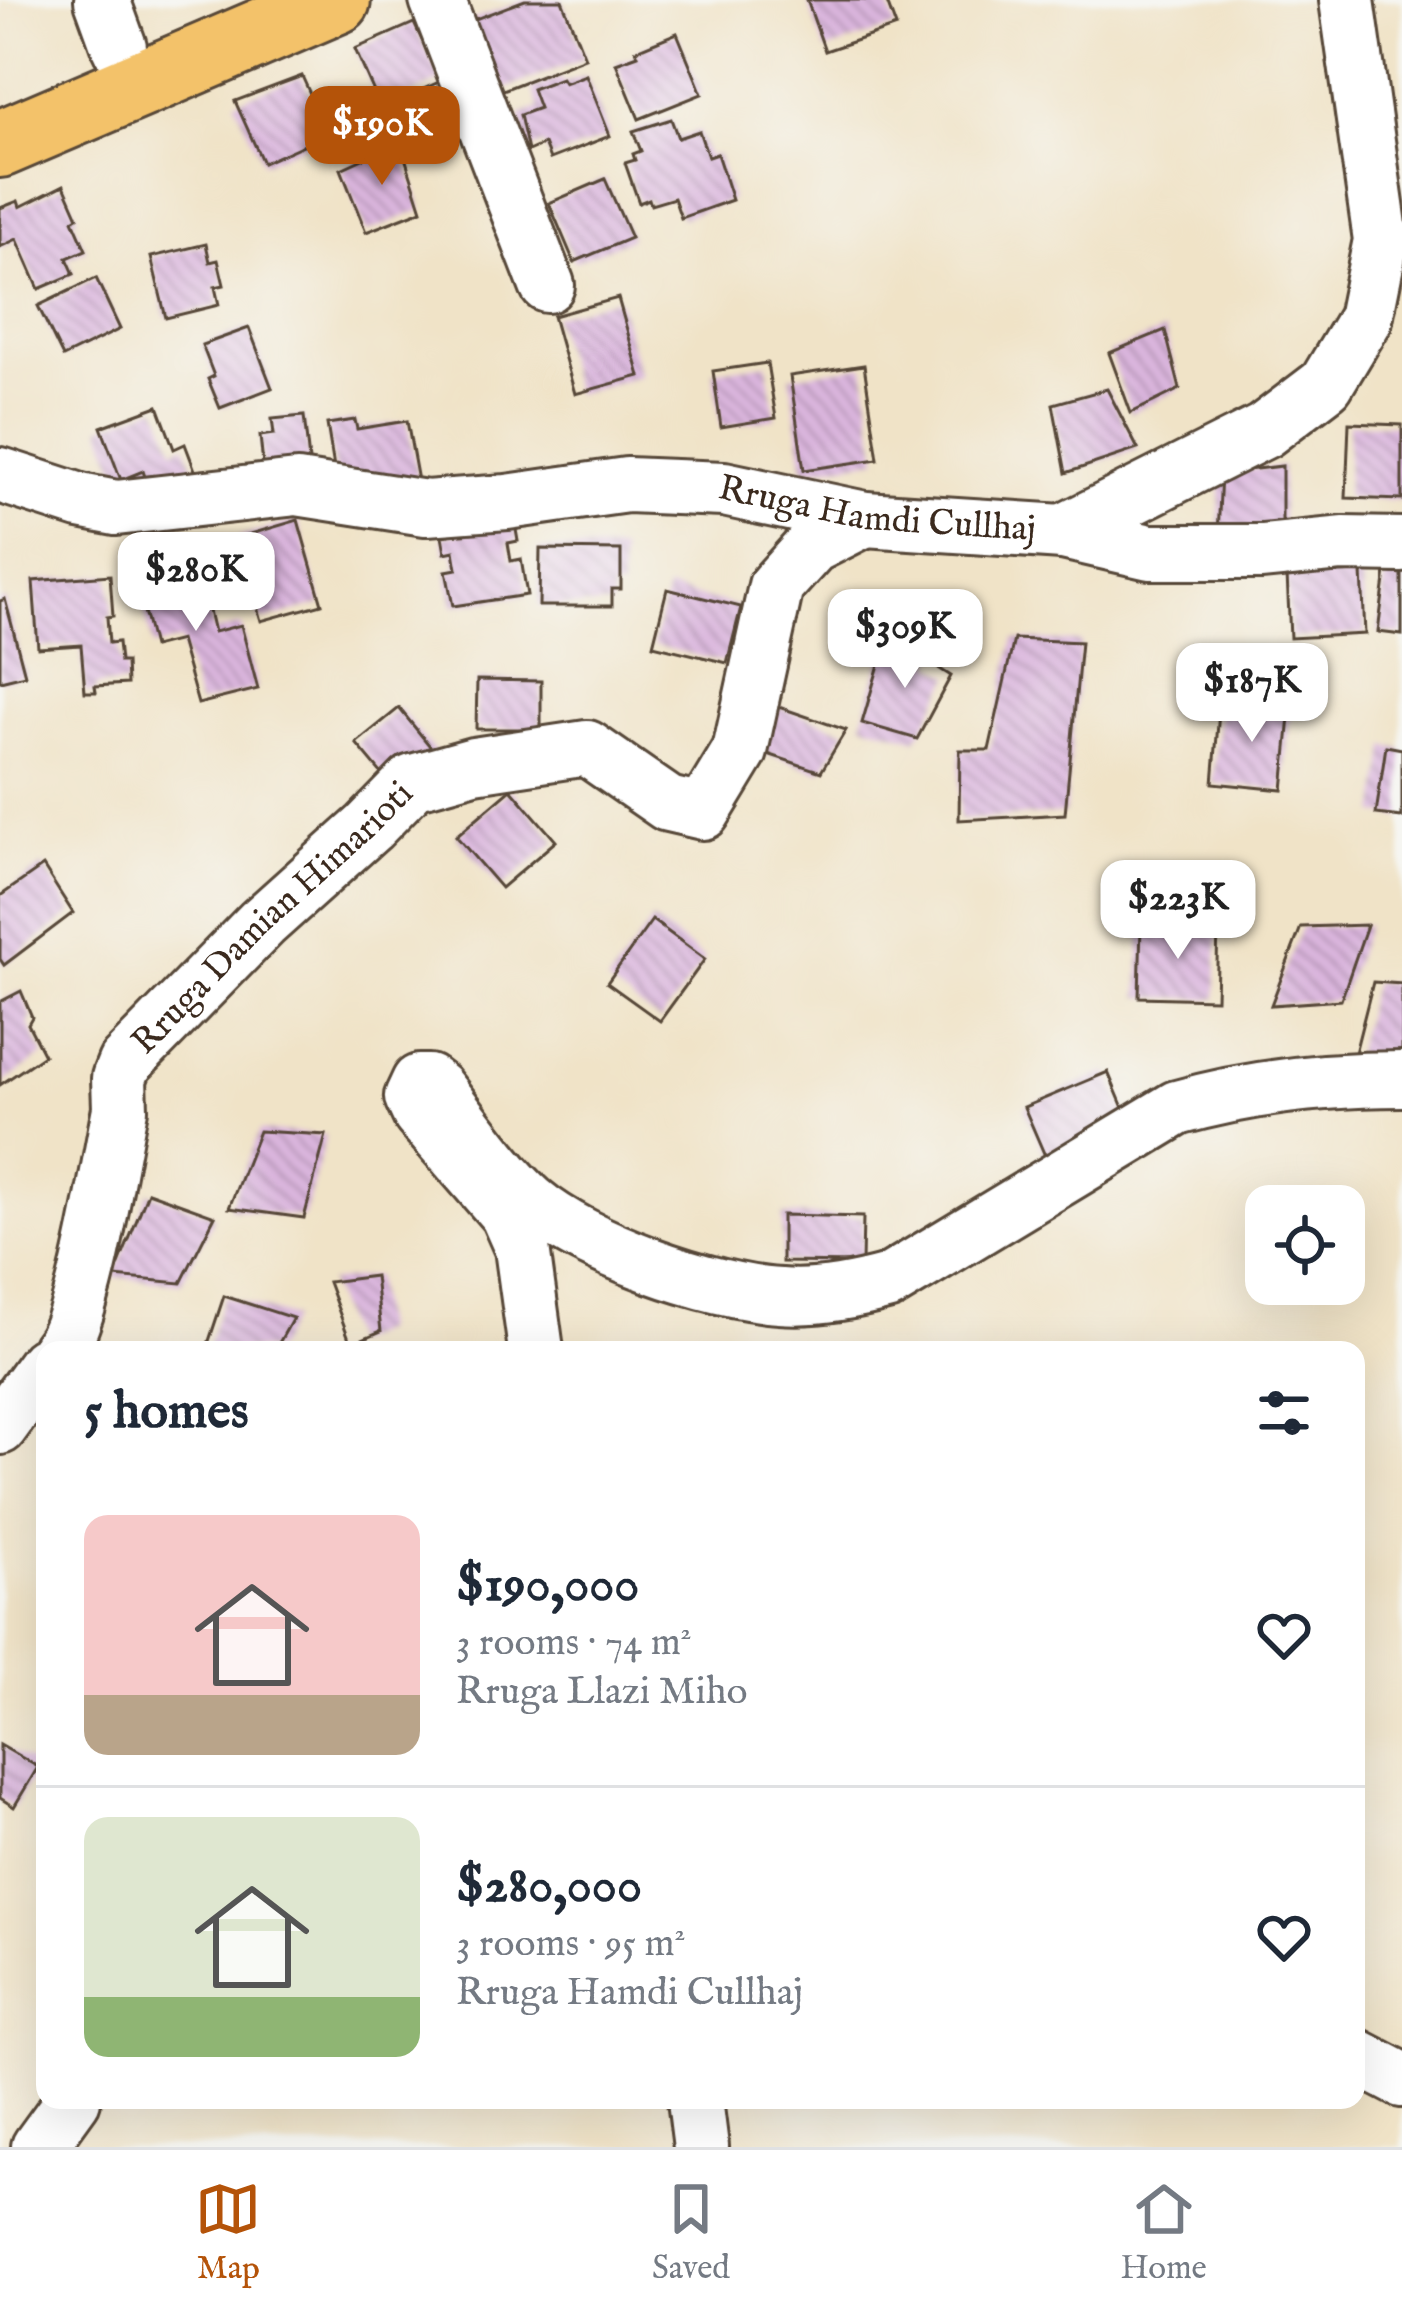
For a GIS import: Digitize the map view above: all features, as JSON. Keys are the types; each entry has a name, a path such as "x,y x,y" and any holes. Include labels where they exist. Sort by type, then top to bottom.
{"main road":[{"path":"0,96 110,24 232,0"},
{"path":"0,144 337,0"}],"street":[{"path":"436,0 547,285"},
{"name":"Rruga Hamdi Cullhaj","path":"0,475 116,508 297,488 426,508 627,485 724,489 865,518 1063,532 1264,431 1326,384 1383,316 1381,240 1347,0"},
{"name":"Rruga Damian Himarioti","path":"66,1341 81,1296 120,1109 119,1078 125,1063 262,923 413,782 474,765 587,748 668,803 703,812 740,751 776,586 812,546 865,518"},
{"path":"1063,532 1150,552 1402,545"},
{"path":"535,1341 522,1248 507,1214 420,1114 412,1097 418,1082 436,1088 530,1201 580,1235 683,1274 736,1290 781,1296 847,1294 889,1282 1177,1108 1222,1095 1329,1079 1402,1079"},
{"name":"Rruga Damian Himarioti","path":"0,1426 36,1380"},
{"path":"1365,2061 1402,2080"},
{"path":"39,2147 66,2109"},
{"path":"696,2109 701,2147"}],"building":[{"path":"525,0 562,0 585,58 498,92 470,21"},
{"path":"807,0 886,0 896,27 825,51"},
{"path":"414,23 441,81 381,108 355,49"},
{"path":"677,33 702,94 639,119 616,63"},
{"path":"586,75 610,136 550,159 544,144 528,151 520,115 539,108 532,89"},
{"path":"302,76 328,134 263,163 235,101"},
{"path":"671,119 678,138 699,131 708,157 717,154 732,200 681,218 674,198 651,205 649,199 639,203 625,163 641,151 633,131"},
{"path":"400,142 422,210 366,232 341,169"},
{"path":"605,179 631,238 574,262 549,203"},
{"path":"64,185 86,250 67,258 74,274 39,289 17,239 0,247 0,208 18,201 20,207"},
{"path":"206,244 210,262 218,260 224,285 215,287 219,305 166,318 151,257"},
{"path":"96,278 120,329 63,357 38,306"},
{"path":"618,298 640,376 575,394 553,316"},
{"path":"249,328 272,388 220,408 202,345"},
{"path":"1165,330 1180,389 1131,413 1109,353"},
{"path":"767,363 776,418 721,427 713,371"},
{"path":"864,365 878,459 804,470 790,376"},
{"path":"1107,389 1138,449 1066,473 1053,404"},
{"path":"158,406 174,449 185,444 196,473 150,491 143,471 121,480 101,427"},
{"path":"304,416 311,479 265,484 260,436 274,434 272,419"},
{"path":"355,420 357,429 407,421 418,481 338,492 327,424"},
{"path":"1349,423 1402,425 1402,500 1346,498"},
{"path":"1282,466 1282,531 1218,535 1221,473"},
{"path":"298,520 322,604 261,621 237,538"},
{"path":"515,524 518,541 508,543 511,561 521,559 527,595 453,606 446,571 457,569 454,551 445,553 442,536"},
{"path":"540,549 621,550 621,589 612,589 612,606 539,606"},
{"path":"198,564 214,632 241,625 258,689 198,704 180,640 153,647 136,579"},
{"path":"1362,572 1365,634 1290,638 1287,575"},
{"path":"1386,572 1402,574 1402,635 1378,632"},
{"path":"110,575 113,616 107,617 109,643 118,642 120,662 126,662 127,684 95,686 96,692 85,692 81,645 38,648 33,581"},
{"path":"667,589 741,607 727,663 653,645"},
{"path":"5,599 25,675 0,681 0,601"},
{"path":"1014,639 1081,642 1065,814 959,820 960,750 989,750"},
{"path":"885,644 906,659 918,644 938,648 932,664 951,676 917,739 862,723"},
{"path":"477,680 541,681 541,729 476,729"},
{"path":"1220,700 1291,706 1283,790 1213,783"},
{"path":"767,703 846,730 821,772 753,749"},
{"path":"399,708 438,756 387,780 356,743"},
{"path":"1386,746 1402,749 1402,817 1376,814"},
{"path":"511,789 556,841 501,888 456,836"},
{"path":"43,866 73,913 4,965 0,959 0,896"},
{"path":"652,920 705,959 660,1021 607,983"},
{"path":"1141,925 1218,928 1216,999 1139,997"},
{"path":"1367,925 1341,1000 1271,1005 1301,927"},
{"path":"1373,982 1402,984 1402,1061 1354,1057"},
{"path":"21,991 32,1017 28,1024 44,1055 0,1085 0,1002"},
{"path":"1108,1072 1129,1122 1046,1158 1024,1107"},
{"path":"259,1131 326,1135 304,1218 229,1208"},
{"path":"148,1192 215,1216 181,1283 114,1277"},
{"path":"782,1215 863,1217 862,1263 782,1262"},
{"path":"375,1276 381,1331 350,1341 328,1282"},
{"path":"224,1296 293,1318 280,1341 209,1341"},
{"path":"0,1745 36,1766 36,1770 14,1807 0,1798"}]}
